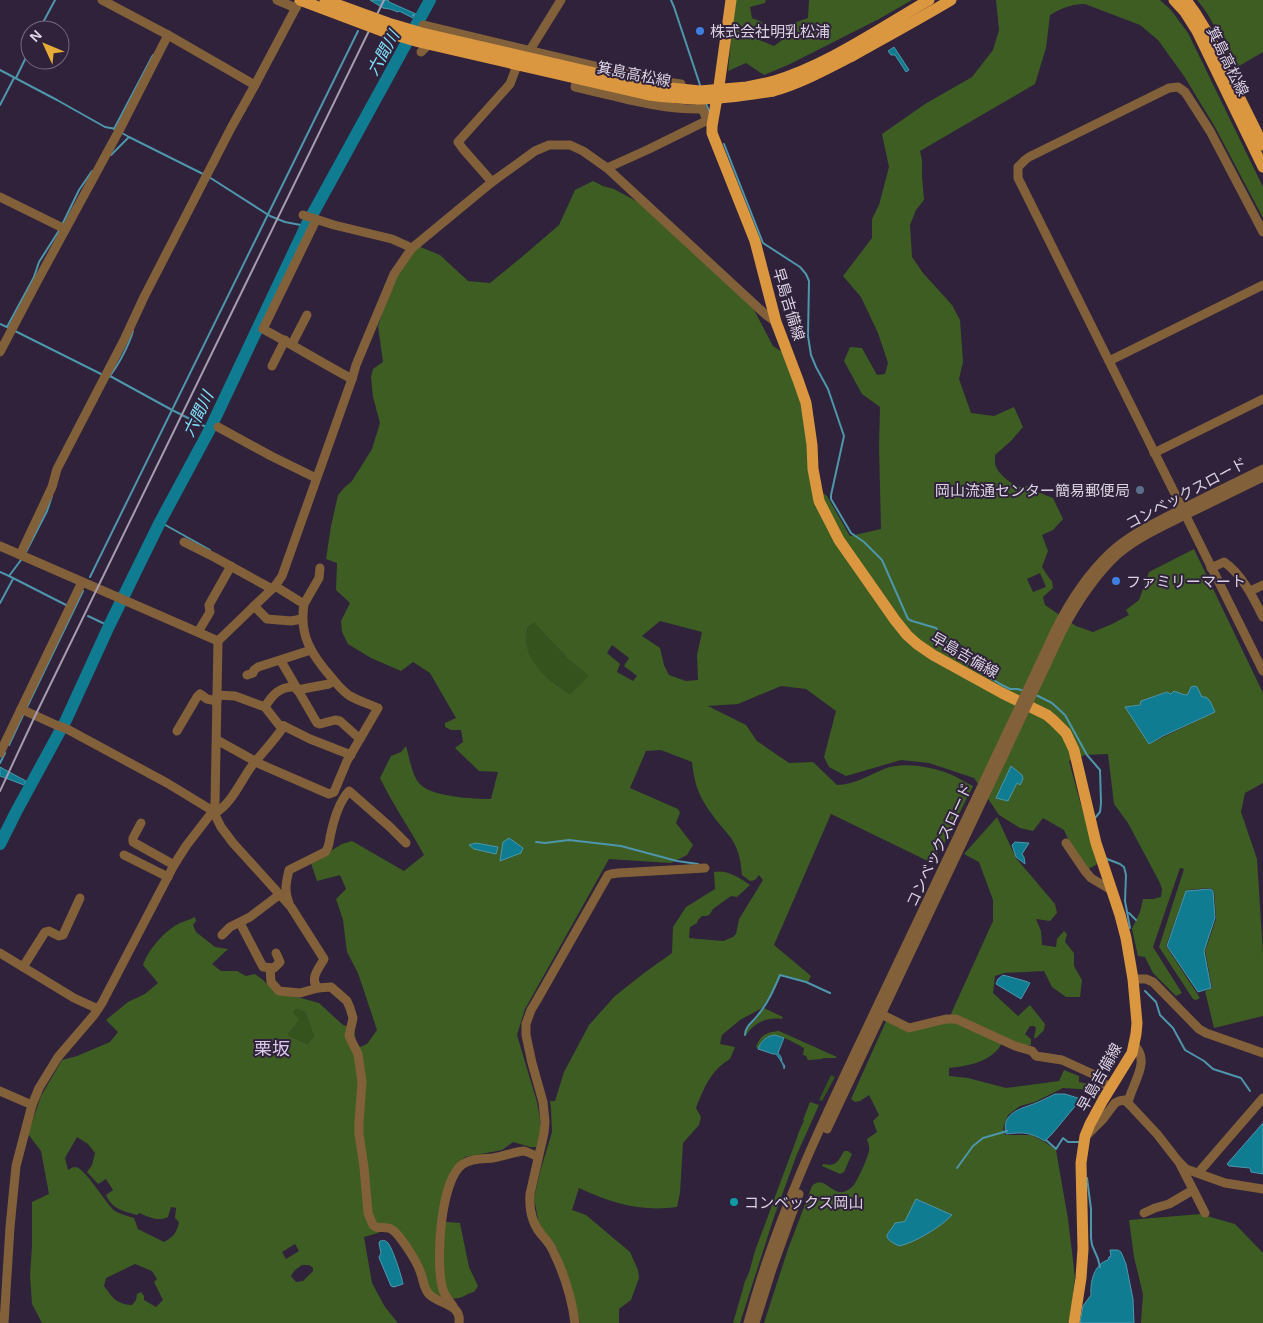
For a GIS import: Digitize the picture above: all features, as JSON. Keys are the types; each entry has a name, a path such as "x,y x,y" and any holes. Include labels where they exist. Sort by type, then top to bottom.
{"main road":[{"name":"箕島高松線","path":"325,0 422,33 651,86 700,91 796,83 831,67 951,0"},
{"name":"早島吉備線","path":"731,0 720,86 710,119 712,133 754,241 776,322 806,403 818,501 839,540 895,620 917,644 987,685 1047,714 1066,733 1074,750 1096,843 1126,938 1137,1023 1134,1045 1128,1061 1096,1113 1085,1136 1081,1162 1083,1249 1074,1323"},
{"name":"箕島高松線","path":"299,3 419,42 649,95 701,99 726,98 772,86 828,58 929,0"},
{"name":"箕島高松線","path":"1174,0 1185,12 1197,31 1259,138"},
{"name":"箕島高松線","path":"1186,0 1207,32 1259,138 1263,167"}],"street":[{"path":"102,0 255,85"},
{"path":"20,555 52,487 57,468 206,176 299,3 277,0"},
{"path":"492,182 458,142 510,84 518,63 530,50 561,0"},
{"path":"423,25 694,88 702,109 710,119 607,168"},
{"path":"421,52 443,30"},
{"path":"0,352 63,228 119,131 168,35"},
{"path":"581,62 575,87 683,110 702,109"},
{"path":"1263,232 1210,131 1185,92 1178,87 1169,88 1025,160 1018,167 1018,178 1263,671"},
{"path":"318,988 314,983 314,979 324,959 291,908 233,843 221,827 214,812 218,641 273,588 282,576 356,365 394,274 412,248 492,182 535,152 549,145 570,145 583,151 607,168 776,322"},
{"path":"0,197 63,228"},
{"path":"303,215 392,239 412,248"},
{"path":"316,220 263,329 352,379"},
{"path":"1109,361 1263,285"},
{"path":"272,366 307,316"},
{"path":"1154,453 1263,399"},
{"path":"218,427 316,478"},
{"name":"コンベックスロード","path":"1183,512 1263,469"},
{"name":"コンベックスロード","path":"755,1323 772,1269 815,1154 1059,630 1068,605 1080,587 1108,555 1144,528 1263,477"},
{"path":"184,542 304,604"},
{"path":"0,546 218,641"},
{"path":"1211,568 1224,562 1229,565 1250,591 1263,617"},
{"path":"198,632 210,612 209,605 231,566"},
{"path":"320,568 319,578 304,604 302,619 304,634 318,662 334,681 349,695 378,708 351,755 334,792 329,794"},
{"path":"0,752 24,711 82,582"},
{"path":"1250,591 1263,585"},
{"path":"254,606 268,619 291,621 302,619"},
{"path":"247,675 253,673 258,667 311,650"},
{"path":"281,661 317,723 340,721 360,739"},
{"path":"265,707 274,693 285,688 296,689 329,684 334,681"},
{"path":"177,731 200,694 207,699 235,696 265,707 279,725 351,755"},
{"path":"24,711 56,726 68,728 167,783 214,812"},
{"path":"4,1323 16,1166 32,1105 39,1088 58,1057 98,1009 174,865 186,846 214,812 226,806 231,800 256,762 284,726"},
{"path":"217,740 256,762 342,799"},
{"name":"コンベックスロード","path":"748,1323 780,1225 810,1151 853,1057 1000,755"},
{"path":"291,908 285,893 288,870 328,849 331,831 342,799 349,791 406,843"},
{"path":"141,823 132,838 133,842 174,865"},
{"path":"1066,843 1084,871 1091,878 1111,890"},
{"path":"124,855 168,877"},
{"path":"575,1323 574,1313 554,1252 536,1227 531,1216 530,1194 544,1133 545,1112 528,1046 526,1024 534,1005 605,878 611,874 705,868"},
{"path":"222,934 250,917 279,895"},
{"path":"23,967 45,932 49,931 59,936 63,935 80,898"},
{"path":"240,923 262,967 274,968 280,962 276,953"},
{"path":"0,953 74,998 98,1009"},
{"path":"270,968 271,982 279,991 300,993 331,987 347,1002 353,1018 349,1036 358,1054 362,1082 359,1134 368,1213 376,1227 389,1228 399,1236 418,1266 427,1291 439,1301 453,1306"},
{"path":"1132,979 1153,982 1199,1029 1206,1033 1263,1053"},
{"path":"881,1014 909,1028 946,1019 956,1019 1015,1046 1032,1051 1036,1056 1062,1060 1097,1076 1110,1089"},
{"path":"1128,1103 1140,1070 1140,1053 1134,1045"},
{"path":"0,1091 32,1105"},
{"path":"1199,1172 1263,1098"},
{"path":"1085,1136 1115,1103 1125,1100 1158,1134 1186,1169 1199,1172 1225,1183 1263,1189"},
{"path":"459,1323 459,1316 456,1310 445,1296 439,1269 440,1230 453,1176 462,1164 469,1161 494,1158 524,1151 538,1155"},
{"path":"1180,1163 1205,1213"},
{"path":"1144,1213 1169,1204 1194,1190"}],"green space":[{"path":"735,0 766,0 765,3 750,7 752,18 762,22 762,24 752,30 752,37 774,46 782,40 782,27 808,18 809,0 912,0 879,19 788,65 764,75 746,63 728,71"},
{"path":"996,0 1160,0 1171,10 1188,33 1263,187 1263,218 1215,127 1184,76 1158,40 1140,25 1085,4 1080,4 1067,7 1050,15 1046,48 1035,84 920,151 924,200 916,210 910,225 912,257 923,273 952,305 960,320 963,362 959,379 971,413 994,416 1014,407 1023,427 995,455 996,468 1006,479 1015,485 1023,487 1031,484 1035,491 1053,498 1063,519 1053,530 1042,535 1048,551 1042,567 1052,581 1053,588 1043,597 1045,605 1076,626 1093,632 1129,615 1126,610 1139,600 1149,572 1194,549 1263,693 1263,783 1245,793 1241,812 1257,859 1263,954 1263,1016 1214,1028 1205,991 1212,988 1205,951 1216,919 1214,891 1210,888 1186,890 1166,946 1200,998 1193,999 1159,947 1184,869 1180,868 1153,947 1182,993 1176,996 1153,973 1145,957 1138,956 1132,929 1140,912 1143,899 1161,897 1162,889 1128,823 1114,804 1108,754 1085,755 1069,761 1097,862 1096,865 1088,869 1074,852 1064,830 1043,818 1033,831 1020,828 999,815 974,778 929,763 901,760 846,776 829,767 824,757 836,711 806,689 781,686 738,704 708,706 746,725 757,741 789,763 813,762 837,785 855,782 891,767 909,765 928,767 945,772 973,786 944,844 942,843 932,863 831,814 774,945 811,976 808,982 780,974 762,1008 740,1020 722,1035 720,1044 735,1047 730,1059 717,1069 705,1087 696,1108 701,1117 699,1125 683,1143 680,1193 677,1207 651,1208 626,1205 602,1198 579,1188 572,1210 586,1215 630,1252 638,1270 639,1278 631,1300 619,1309 619,1323 580,1323 558,1250 539,1225 534,1198 552,1132 550,1101 555,1101 564,1072 589,1025 615,996 672,953 673,927 686,907 715,889 714,872 728,873 750,885 737,897 731,896 713,909 710,914 702,916 697,923 690,927 689,938 723,941 733,937 736,934 739,919 763,880 759,875 755,880 750,881 742,875 739,856 734,842 709,811 701,797 695,781 692,762 661,750 646,751 630,788 678,809 680,813 676,823 693,845 687,855 671,863 609,859 525,1009 517,1035 537,1102 540,1119 540,1133 536,1147 513,1142 502,1150 465,1157 452,1170 444,1190 443,1222 460,1223 469,1267 478,1286 474,1292 461,1297 448,1298 431,1291 388,1225 378,1233 364,1237 372,1283 385,1307 398,1323 42,1323 32,1304 30,1275 32,1202 49,1194 41,1151 28,1134 41,1096 62,1060 77,1056 110,1042 118,1032 106,1020 128,1002 145,994 158,983 143,965 158,941 174,926 195,917 196,921 193,925 196,932 215,947 228,949 212,964 221,971 237,971 246,976 255,974 277,994 319,1003 343,1025 354,1028 356,1042 360,1047 367,1044 377,1030 358,973 347,952 343,920 336,899 346,889 340,875 317,881 311,863 342,844 352,841 404,871 424,855 380,778 391,756 401,752 406,746 414,775 425,788 453,796 491,799 498,772 479,771 455,748 463,742 461,730 451,730 445,727 445,723 456,718 430,673 413,662 401,671 371,658 348,644 342,632 341,621 350,603 336,590 337,563 326,559 338,495 352,481 372,449 380,423 373,397 371,377 373,369 383,362 378,326 397,277 418,246 440,255 468,281 490,283 559,225 575,190 593,181 614,189 638,202 752,306 773,346 784,353 802,406 812,485 827,496 850,536 881,529 880,407 862,394 844,361 850,347 862,348 877,375 885,374 888,363 878,333 861,297 843,276 872,238 872,219 879,205 889,167 882,134 925,104 972,77 993,50 999,30","holes":["1040,573 1046,587 1033,592 1027,579","660,621 702,632 697,655 698,680 686,681 669,675 664,665 660,648 642,636","534,623 569,660 589,676 570,694 537,667 531,658 527,639 528,627","612,645 629,658 624,666 637,676 633,681 617,672 620,664 607,653","1191,687 1197,687 1200,696 1215,712 1149,744 1125,707 1140,705 1141,701 1167,692 1188,694","296,1009 305,1012 314,1036 307,1044 288,1035 300,1019 293,1013","77,1137 88,1144 95,1153 92,1165 87,1172 98,1184 106,1179 113,1190 106,1195 111,1203 118,1209 157,1219 168,1217 171,1207 176,1208 175,1218 179,1222 176,1232 164,1242 138,1229 134,1218 115,1211 84,1172 74,1167 68,1170 65,1158","295,1244 299,1251 286,1259 282,1252","135,1264 152,1271 157,1279 154,1282 163,1300 156,1307 144,1300 141,1292 137,1294 136,1300 132,1305 115,1300 104,1286 106,1278","302,1265 309,1265 313,1268 313,1271 303,1281 296,1282 291,1276 295,1270"]},
{"path":"1197,0 1263,0 1263,52 1234,69 1213,24"},
{"path":"534,623 569,660 590,676 570,694 544,675 531,659 528,650 528,627"},
{"path":"997,817 1016,858 1055,904 1057,913 1050,921 1036,919 1041,931 1042,945 1056,947 1057,939 1064,931 1067,934 1065,942 1074,953 1074,966 1082,980 1080,997 1066,997 1052,987 1044,971 1004,973 995,976 993,993 1018,1016 1030,1005 1045,1024 1044,1030 1034,1038 1036,1028 1030,1026 1025,1034 1031,1039 1031,1045 1023,1045 1005,1037 999,1048 989,1057 969,1065 949,1068 949,1076 968,1078 1006,1088 1059,1081 1064,1070 1079,1076 1079,1082 1094,1085 1096,1089 1063,1088 1035,1102 1020,1106 1008,1115 1003,1128 1005,1135 1031,1135 1056,1150 1068,1219 1075,1277 1070,1321 1067,1323 764,1323 788,1249 812,1186 820,1182 839,1192 846,1191 855,1184 865,1164 869,1150 867,1139 877,1132 873,1121 879,1115 869,1095 860,1101 855,1102 851,1099 887,1019 906,1029 950,1016 993,921 993,900 979,862 964,854"},
{"path":"764,1008 783,1017 782,1019 762,1021 746,1035 746,1030"},
{"path":"296,1009 305,1012 314,1036 307,1044 288,1035 300,1019 293,1013"},
{"path":"779,1031 837,1057 808,1060 803,1055 804,1048 779,1036 767,1037 762,1041 758,1049 756,1047 764,1035"},
{"path":"831,1075 835,1077 822,1101 819,1100"},
{"path":"810,1102 819,1105 797,1154 774,1217 740,1323 733,1323 756,1248"},
{"path":"844,1151 852,1154 844,1172 840,1174 822,1166 823,1164 834,1164"},
{"path":"1200,1214 1235,1224 1263,1253 1263,1323 1141,1323 1143,1294 1134,1257 1129,1220"}],"water":[{"path":"370,0 388,0 416,14 413,18 399,11 383,8"},
{"path":"894,47 909,70 906,72 895,55 891,55 888,51"},
{"path":"1194,686 1197,687 1202,697 1206,697 1210,701 1215,712 1149,744 1125,707 1140,705 1141,701 1167,692 1171,694 1174,691 1185,695"},
{"path":"1011,766 1022,775 1023,779 1020,785 1017,783 1008,801 996,798"},
{"path":"0,767 26,781 24,785 0,776"},
{"path":"509,838 523,848 521,853 500,861 503,842"},
{"path":"1015,842 1029,843 1022,854 1025,864 1016,857 1012,845"},
{"path":"476,843 498,847 496,854 474,849 469,845"},
{"path":"1210,889 1213,891 1215,918 1204,951 1211,988 1198,992 1167,946 1186,891"},
{"path":"1003,975 1030,983 1021,999 996,984"},
{"path":"775,1035 784,1038 778,1053 785,1066 784,1069 776,1054 758,1049 764,1039"},
{"path":"1055,1094 1065,1094 1081,1099 1045,1141 1026,1133 1006,1134 1006,1121 1009,1116"},
{"path":"1263,1123 1263,1174 1251,1172 1250,1168 1229,1166 1227,1164"},
{"path":"916,1199 952,1215 927,1234 899,1246 889,1240 887,1235 895,1223 905,1221"},
{"path":"380,1241 385,1241 390,1246 403,1284 391,1286 379,1257 381,1253"},
{"path":"1110,1250 1121,1252 1126,1264 1133,1299 1134,1323 1080,1323 1083,1306 1091,1295 1091,1285 1096,1269 1111,1256"}],"waterway":[{"path":"44,20 55,0"},
{"name":"六間川","path":"0,844 66,720 109,626 160,522 210,429 306,226 430,0"},
{"path":"671,0 701,88"},
{"name":"六間川","path":"413,15 420,18"},
{"path":"90,577 358,31"},
{"path":"114,129 153,55"},
{"path":"0,70 105,127 116,129"},
{"path":"16,78 20,70"},
{"path":"0,105 14,78"},
{"path":"706,104 709,111"},
{"path":"122,133 205,175"},
{"path":"111,155 129,137"},
{"path":"724,144 763,243 800,267 809,281 808,336 811,355 828,389 844,436 831,499 851,533 864,542 882,560 908,619 936,628 959,658 1000,684 1010,689 1024,691"},
{"path":"62,225 79,190 92,171"},
{"path":"209,177 270,216 285,222 306,226"},
{"path":"7,327 34,277 39,262 60,229"},
{"path":"0,324 9,328"},
{"path":"15,331 103,375"},
{"path":"109,377 123,355 133,331"},
{"path":"110,376 210,429"},
{"path":"26,552 47,511 52,496"},
{"path":"160,522 210,550"},
{"path":"21,560 9,576 68,606"},
{"path":"0,572 9,576"},
{"path":"0,603 13,579"},
{"path":"26,709 83,591"},
{"path":"88,616 109,626"},
{"path":"1036,695 1052,703 1065,715 1087,755 1100,770 1101,803 1100,812 1095,819"},
{"path":"9,745 24,713"},
{"path":"0,763 5,753"},
{"name":"六間川","path":"25,783 30,785"},
{"path":"536,842 545,843 569,840 621,846 677,861 698,864"},
{"path":"1106,858 1124,867 1126,875 1125,901 1130,928"},
{"path":"1129,913 1136,920"},
{"path":"745,1035 748,1027 768,1001 780,975 806,982 830,993"},
{"path":"1145,991 1156,1002 1160,1015 1173,1028 1185,1050 1204,1061 1213,1069 1241,1078 1250,1091"},
{"path":"957,1168 973,1146 983,1138 1007,1131"},
{"path":"1046,1140 1056,1149 1063,1138 1068,1142 1079,1142"},
{"path":"1087,1178 1091,1209 1092,1245 1100,1267"}],"railway":[{"path":"0,791 384,0"}],"place":[{"name":"株式会社明乳松浦","path":"700,31"},
{"name":"岡山流通センター簡易郵便局","path":"1140,490"},
{"name":"ファミリーマート","path":"1116,581"},
{"name":"コンベックス岡山","path":"734,1202"}],"district":[{"name":"栗坂","path":"272,1049"}]}
